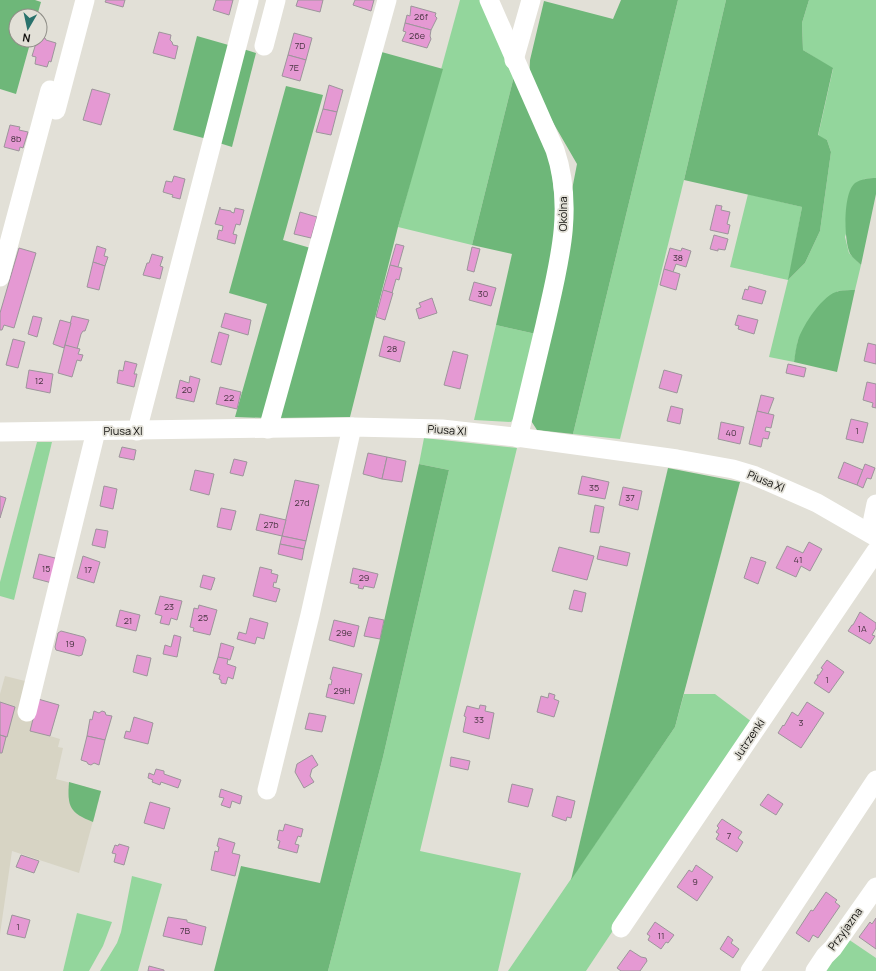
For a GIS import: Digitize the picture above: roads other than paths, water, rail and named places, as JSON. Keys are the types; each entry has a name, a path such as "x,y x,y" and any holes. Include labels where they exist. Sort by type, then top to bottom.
{"street":[{"path":"52,127 85,0"},
{"path":"137,431 249,0"},
{"path":"264,46 276,0"},
{"path":"268,429 387,0"},
{"name":"Okólna","path":"489,0 514,60 555,150 562,177 564,198 564,227 560,258 518,438"},
{"path":"514,60 531,0"},
{"path":"0,277 50,90"},
{"path":"267,764 347,428"},
{"path":"267,790 310,615 347,428"},
{"name":"Piusa XI","path":"0,432 347,428 442,429 677,459 733,469 753,475 817,503 873,535"},
{"path":"27,712 96,431"},
{"path":"873,535 876,504"},
{"name":"Jutrzenki","path":"621,928 876,551"},
{"path":"750,971 813,878 876,780"},
{"name":"Przyjazna","path":"814,971 825,956 834,948 876,887"}]}
